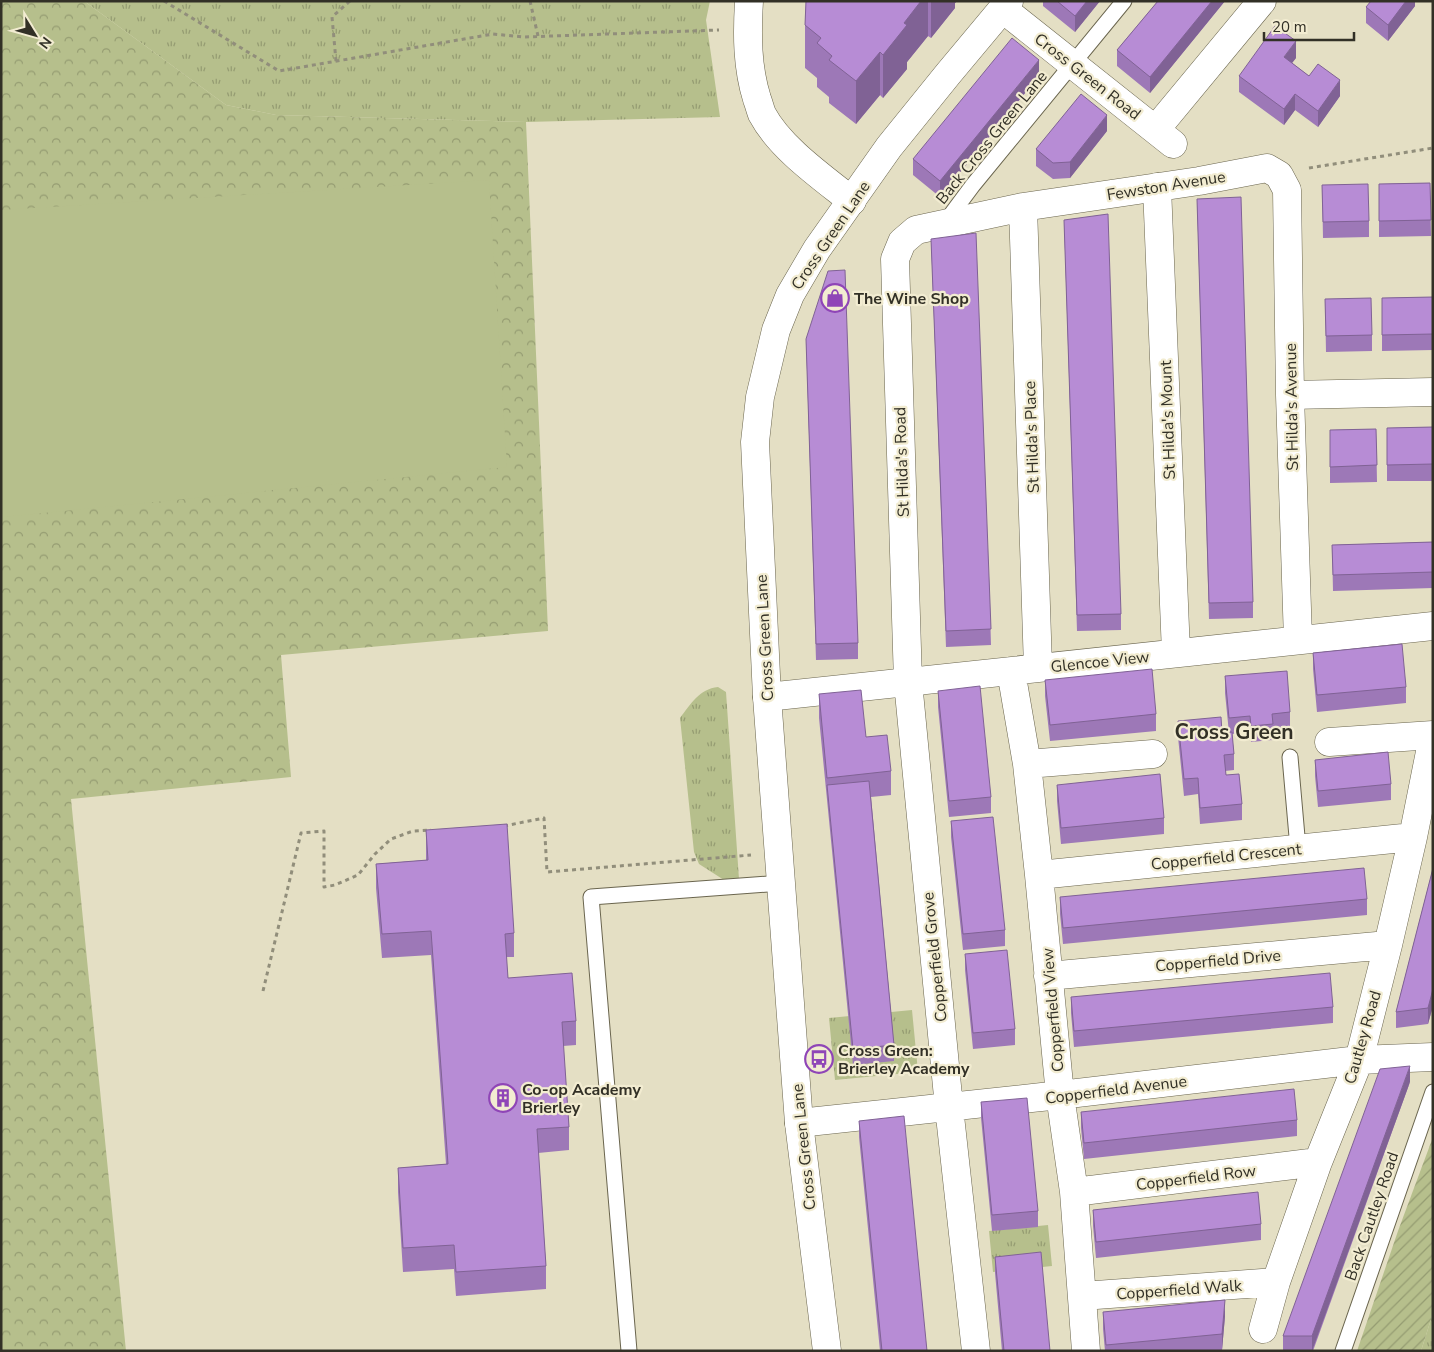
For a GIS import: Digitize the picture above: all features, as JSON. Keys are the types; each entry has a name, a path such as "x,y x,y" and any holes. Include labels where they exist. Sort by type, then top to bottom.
{"street":[{"path":"748,1 749,66 752,83 762,113 778,136 815,172 852,201"},
{"name":"Cross Green Road","path":"1006,5 1073,64 1165,136 1262,1"},
{"name":"Cross Green Lane","path":"827,1351 799,1123 767,697 755,442 760,397 776,330 790,295 817,249 889,147 1006,5"},
{"name":"Fewston Avenue","path":"902,242 916,230 1023,207 1199,181 1267,168 1279,175"},
{"name":"St Hilda's Avenue","path":"1279,175 1287,190 1290,395 1298,640"},
{"name":"St Hilda's Mount","path":"1157,187 1176,653"},
{"name":"St Hilda's Place","path":"1023,207 1038,668"},
{"name":"St Hilda's Road","path":"902,242 895,259 908,682"},
{"path":"1290,395 1433,392"},
{"name":"Glencoe View","path":"767,697 1433,626"},
{"name":"Copperfield View","path":"1011,671 1027,764 1060,1096 1074,1192 1086,1351"},
{"name":"Copperfield Grove","path":"908,682 949,1107 976,1351"},
{"path":"1329,742 1433,736"},
{"name":"Cautley Road","path":"1263,1329 1276,1282 1318,1162 1359,1060 1413,837 1433,736"},
{"path":"1027,764 1153,754"},
{"name":"Copperfield Crescent","path":"1039,875 1413,837"},
{"name":"Copperfield Drive","path":"1048,976 1388,944"},
{"name":"Copperfield Avenue","path":"799,1123 1060,1096 1359,1060 1433,1057"},
{"name":"Copperfield Row","path":"1074,1192 1318,1162"},
{"name":"Copperfield Walk","path":"1082,1296 1276,1282"}],"lane":[{"name":"Back Cross Green Lane","path":"943,225 973,185 1124,1"},
{"path":"1290,757 1298,848"},
{"path":"630,1351 591,897 781,884"},
{"name":"Back Cautley Road","path":"1343,1351 1433,1092"}],"path":[{"path":"164,1 279,71 493,34 524,37 747,28"},
{"path":"336,61 332,17 350,1"},
{"path":"530,1 538,36"},
{"path":"1279,175 1321,165 1433,148"},
{"path":"503,827 544,818 547,872 779,852"},
{"path":"263,991 301,834 324,831 324,887 335,885 358,875 390,839 413,831 440,830"}],"green space":[{"path":"1,1 84,1 226,105 276,115 526,122 548,631 281,655 291,777 71,799 126,1351 1,1351"},
{"path":"84,1 710,1 706,20 720,117 526,122 276,115 226,105"},
{"path":"489,180 507,467 3,517 1,497 1,210"},
{"path":"718,687 726,692 739,879 724,880 699,864 694,852 680,718 701,694 711,688"},
{"path":"912,1010 918,1072 835,1080 829,1018"},
{"path":"1433,1137 1433,1313 1421,1351 1357,1351 1398,1231"},
{"path":"1048,1225 1052,1266 993,1272 989,1231"},
{"path":"1433,1313 1433,1351 1421,1351"}],"building":[{"path":"806,1 921,1 904,23 907,25 883,55 880,52 856,81 829,60 832,56 817,43 821,38 805,25"},
{"path":"1057,1 1087,1 1075,16"},
{"path":"1158,1 1212,1 1150,77 1117,50"},
{"path":"1371,1 1406,1 1388,25 1366,7"},
{"path":"1275,26 1296,41 1284,57 1309,76 1318,64 1340,80 1318,111 1295,94 1284,109 1239,76"},
{"path":"1012,38 1039,60 940,181 913,159"},
{"path":"1081,94 1107,115 1070,162 1053,163 1036,149"},
{"path":"1430,183 1431,220 1379,221 1379,184"},
{"path":"1368,184 1369,221 1323,222 1322,185"},
{"path":"1241,197 1253,602 1209,603 1197,199"},
{"path":"1108,214 1121,614 1077,615 1064,220"},
{"path":"976,233 991,629 946,631 931,239"},
{"path":"845,270 858,643 816,644 806,339 828,271"},
{"path":"1433,297 1433,334 1382,335 1382,298"},
{"path":"1371,298 1372,335 1326,336 1325,299"},
{"path":"1433,427 1433,464 1387,465 1387,428"},
{"path":"1376,429 1377,465 1330,467 1330,430"},
{"path":"1433,542 1433,572 1333,575 1332,545"},
{"path":"1402,644 1406,687 1317,695 1313,653"},
{"path":"1152,669 1156,714 1050,725 1045,680"},
{"path":"1287,671 1290,712 1272,714 1273,724 1251,726 1250,716 1229,718 1225,676"},
{"path":"980,686 991,797 949,801 938,691"},
{"path":"861,690 866,737 887,735 891,771 827,778 819,694"},
{"path":"1221,717 1222,733 1232,732 1234,754 1224,755 1226,775 1239,774 1242,804 1200,808 1198,778 1184,779 1178,721"},
{"path":"1388,752 1391,784 1318,791 1315,760"},
{"path":"1160,774 1164,818 1061,828 1057,785"},
{"path":"869,781 894,1045 853,1049 827,785"},
{"path":"993,817 1005,930 963,934 951,821"},
{"name":"Co-op Academy Brierley","path":"507,824 514,933 505,934 508,978 572,973 576,1021 562,1022 569,1127 537,1129 546,1266 456,1272 454,1245 403,1248 398,1168 448,1164 431,931 382,934 376,864 428,860 426,830"},
{"path":"1364,868 1367,899 1063,928 1060,897"},
{"path":"1433,868 1433,989 1428,1008 1396,1012"},
{"path":"1007,950 1015,1029 973,1033 965,954"},
{"path":"1330,973 1333,1007 1074,1031 1071,997"},
{"path":"1410,1066 1312,1336 1283,1336 1380,1069"},
{"path":"1294,1089 1297,1120 1084,1143 1081,1112"},
{"path":"1027,1098 1038,1211 992,1215 981,1102"},
{"path":"904,1116 927,1351 882,1351 859,1121"},
{"path":"1258,1192 1261,1224 1096,1242 1093,1210"},
{"path":"1041,1252 1050,1351 1004,1351 995,1257"},
{"path":"1225,1300 1222,1334 1106,1345 1103,1312"}],"place":[{"name":"The Wine Shop","path":"835,298"},
{"name":"Cross Green: Brierley Academy","path":"819,1059"},
{"name":"Co-op Academy Brierley","path":"503,1098"}],"district":[{"name":"Cross Green","path":"1234,732"}]}
